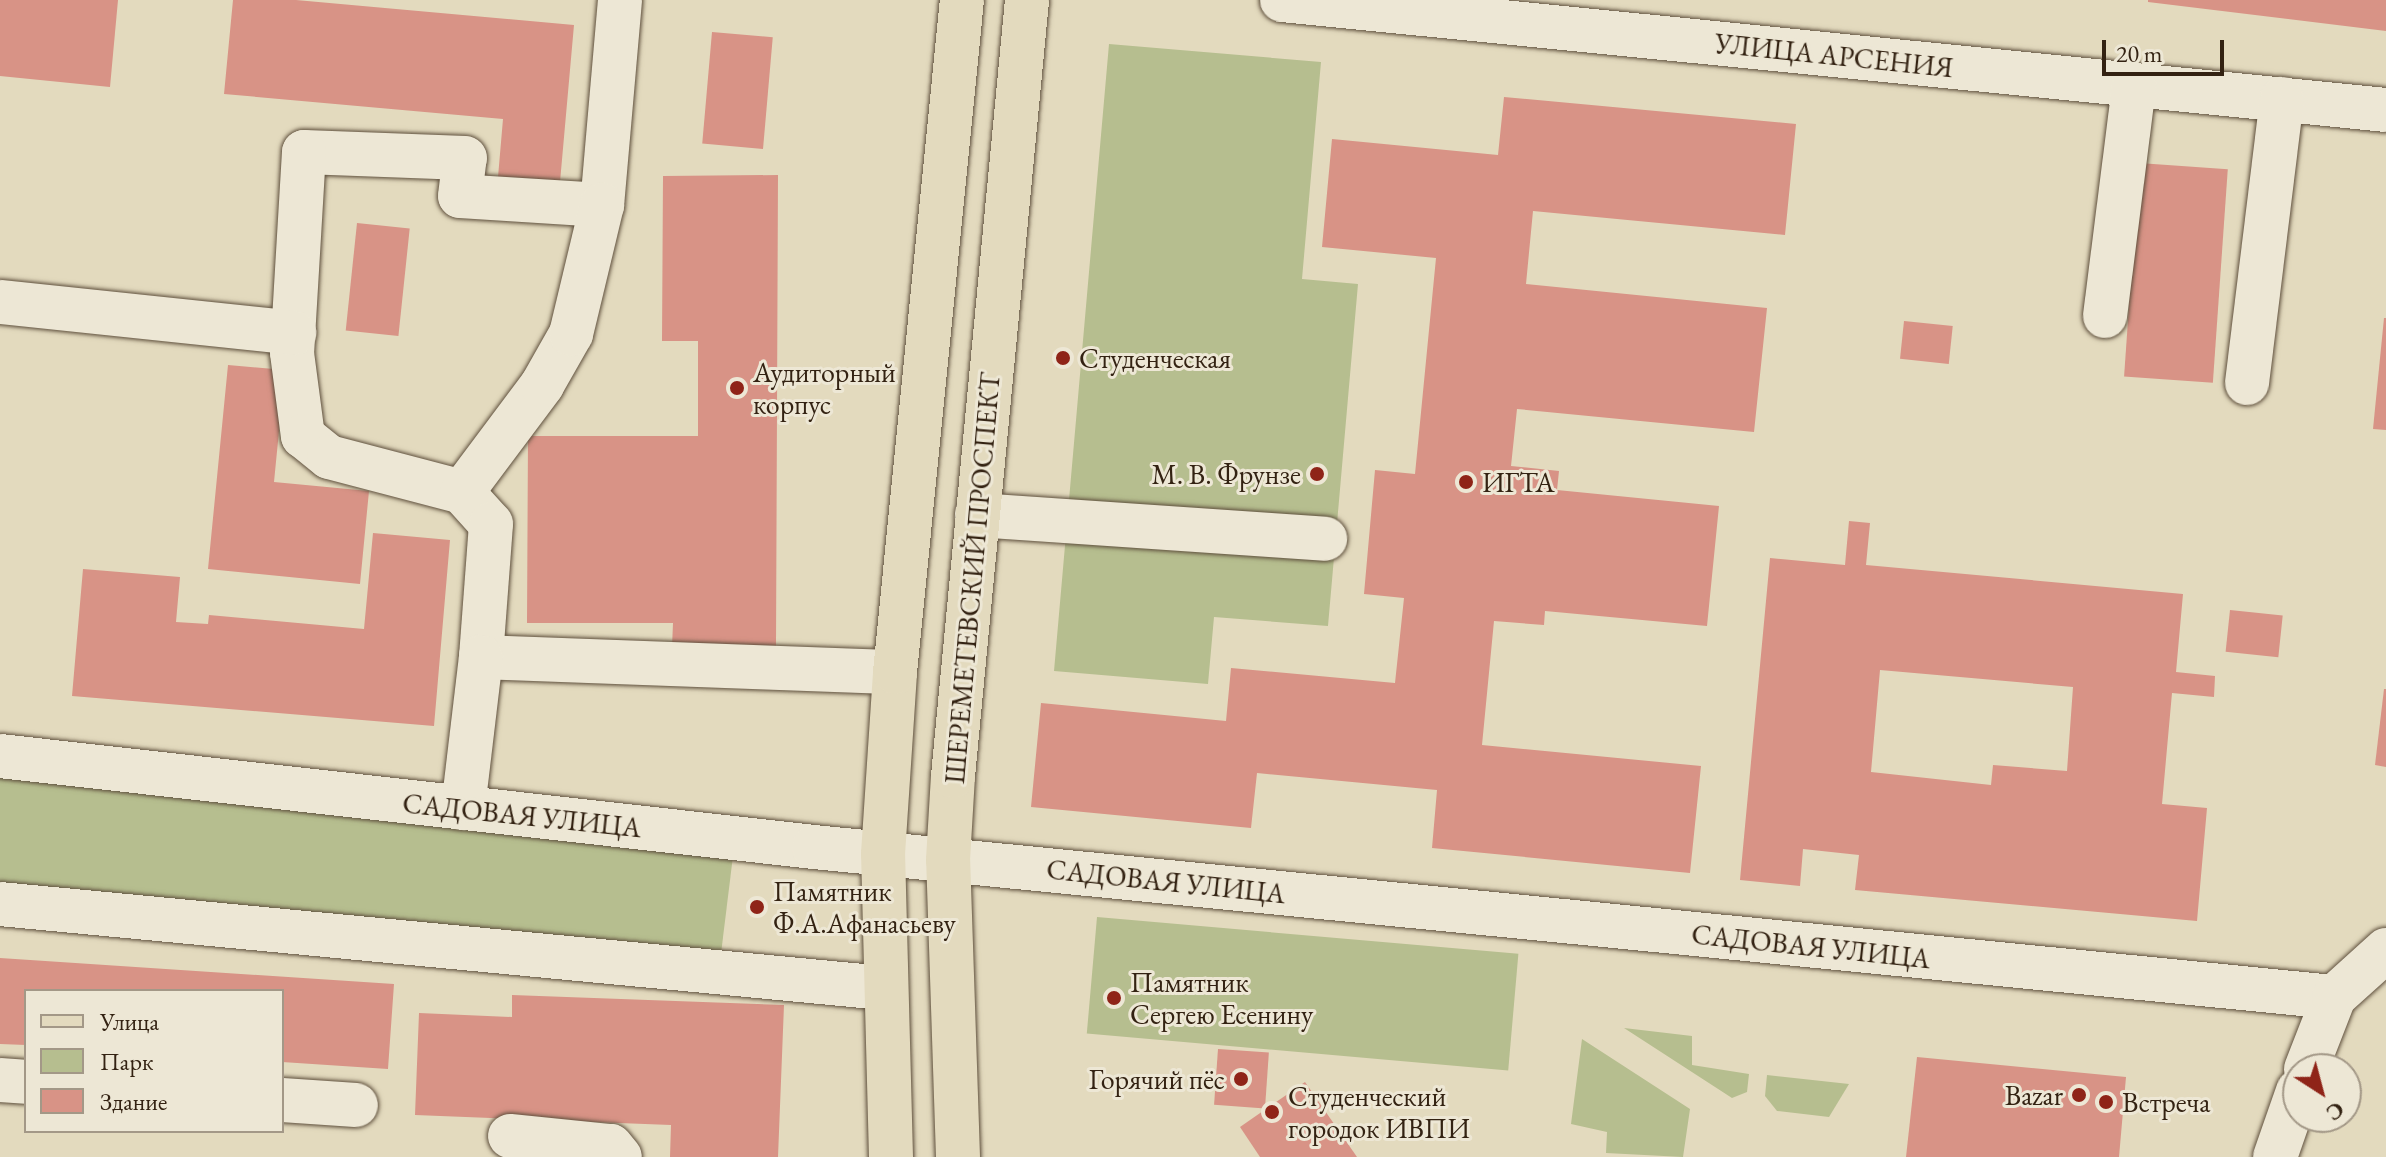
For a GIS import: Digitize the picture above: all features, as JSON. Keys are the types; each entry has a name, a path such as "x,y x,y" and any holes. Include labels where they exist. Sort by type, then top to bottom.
{"main road":[{"path":"891,1157 883,988 883,854 895,672 962,0"},
{"name":"ШЕРЕМЕТЕВСКИЙ ПРОСПЕКТ","path":"958,1157 948,860 977,515 1027,0"}],"street":[{"path":"462,492 542,385 571,334 602,205 620,0"},
{"name":"УЛИЦА АРСЕНИЯ","path":"1282,0 2386,110"},
{"path":"2105,316 2134,85"},
{"path":"2247,383 2282,99"},
{"path":"463,808 481,657 491,524 462,492 329,457 303,436 294,333 304,152 465,158 460,196 602,205"},
{"path":"0,302 294,333"},
{"path":"977,515 1325,539"},
{"path":"481,657 895,672"},
{"name":"САДОВАЯ УЛИЦА","path":"0,756 883,854 2334,997"},
{"path":"0,904 883,988"},
{"path":"2312,1053 2334,997 2386,950"},
{"path":"0,1080 24,1082"},
{"path":"284,1100 356,1105"},
{"path":"2275,1157 2283,1133"},
{"path":"510,1136 611,1146 620,1157"}],"green space":[{"path":"1109,44 1321,62 1302,279 1358,284 1328,626 1214,617 1208,684 1054,671"},
{"path":"0,770 732,860 719,973 0,885"},
{"path":"1097,917 1518,954 1508,1070 1087,1034"},
{"path":"1624,1028 1692,1036 1692,1065 1749,1074 1747,1092 1732,1098"},
{"path":"1582,1039 1690,1109 1683,1157 1606,1153 1607,1132 1571,1124"},
{"path":"1767,1075 1849,1084 1829,1117 1777,1111 1765,1096"}],"building":[{"path":"0,0 118,0 110,87 0,76"},
{"path":"233,0 296,0 574,25 560,182 498,177 503,119 224,94"},
{"path":"2148,0 2386,0 2386,31 2148,2"},
{"path":"712,32 773,37 763,149 702,144"},
{"name":"ИГТА","path":"1504,97 1796,124 1785,235 1533,211 1526,284 1767,308 1754,432 1517,409 1511,466 1559,471 1557,490 1719,506 1707,626 1545,611 1544,625 1494,621 1482,745 1701,766 1690,873 1432,848 1437,790 1257,773 1251,828 1031,807 1041,703 1226,721 1231,668 1395,683 1404,598 1364,594 1375,470 1415,474 1436,258 1322,247 1332,139 1498,155"},
{"path":"2139,163 2228,169 2213,383 2124,376"},
{"name":"Аудиторный корпус","path":"778,175 776,647 672,647 673,623 527,623 528,436 698,436 698,341 662,341 663,176"},
{"path":"357,223 410,229 398,336 346,330"},
{"path":"2386,318 2386,430 2373,429"},
{"path":"1904,321 1953,326 1949,364 1900,359"},
{"path":"228,365 285,370 274,482 369,491 360,584 208,569"},
{"path":"1849,521 1870,523 1866,565 2183,594 2176,672 2215,676 2214,697 2172,693 2162,804 2207,808 2197,921 1855,890 1859,855 1803,849 1800,886 1740,880 1770,558 1845,565","holes":["1880,670 2073,687 2067,771 1993,765 1991,785 1871,772"]},
{"path":"373,533 450,540 434,726 72,696 83,569 180,577 176,622 208,624 209,615 364,629"},
{"path":"2230,610 2283,616 2278,657 2226,652"},
{"path":"2386,689 2386,767 2375,765"},
{"path":"0,958 394,984 388,1069 284,1062 284,989 24,989 24,1045 0,1044"},
{"path":"512,995 784,1005 778,1157 670,1157 671,1125 415,1115 419,1013 512,1017"},
{"name":"Горячий пёс","path":"1218,1049 1269,1053 1265,1108 1214,1105"},
{"path":"1917,1057 2126,1077 2119,1157 1906,1157"},
{"path":"1305,1082 1357,1157 1260,1157 1240,1127"}],"place":[{"name":"Студенческая","path":"1063,358"},
{"name":"Аудиторный корпус","path":"737,388"},
{"name":"М. В. Фрунзе","path":"1317,474"},
{"name":"ИГТА","path":"1466,482"},
{"name":"Памятник Ф.А.Афанасьеву","path":"757,907"},
{"name":"Памятник Сергею Есенину","path":"1114,998"},
{"name":"Горячий пёс","path":"1241,1079"},
{"name":"Bazar","path":"2079,1095"},
{"name":"Встреча","path":"2106,1102"},
{"name":"Студенческий городок ИВПИ","path":"1272,1112"}]}
